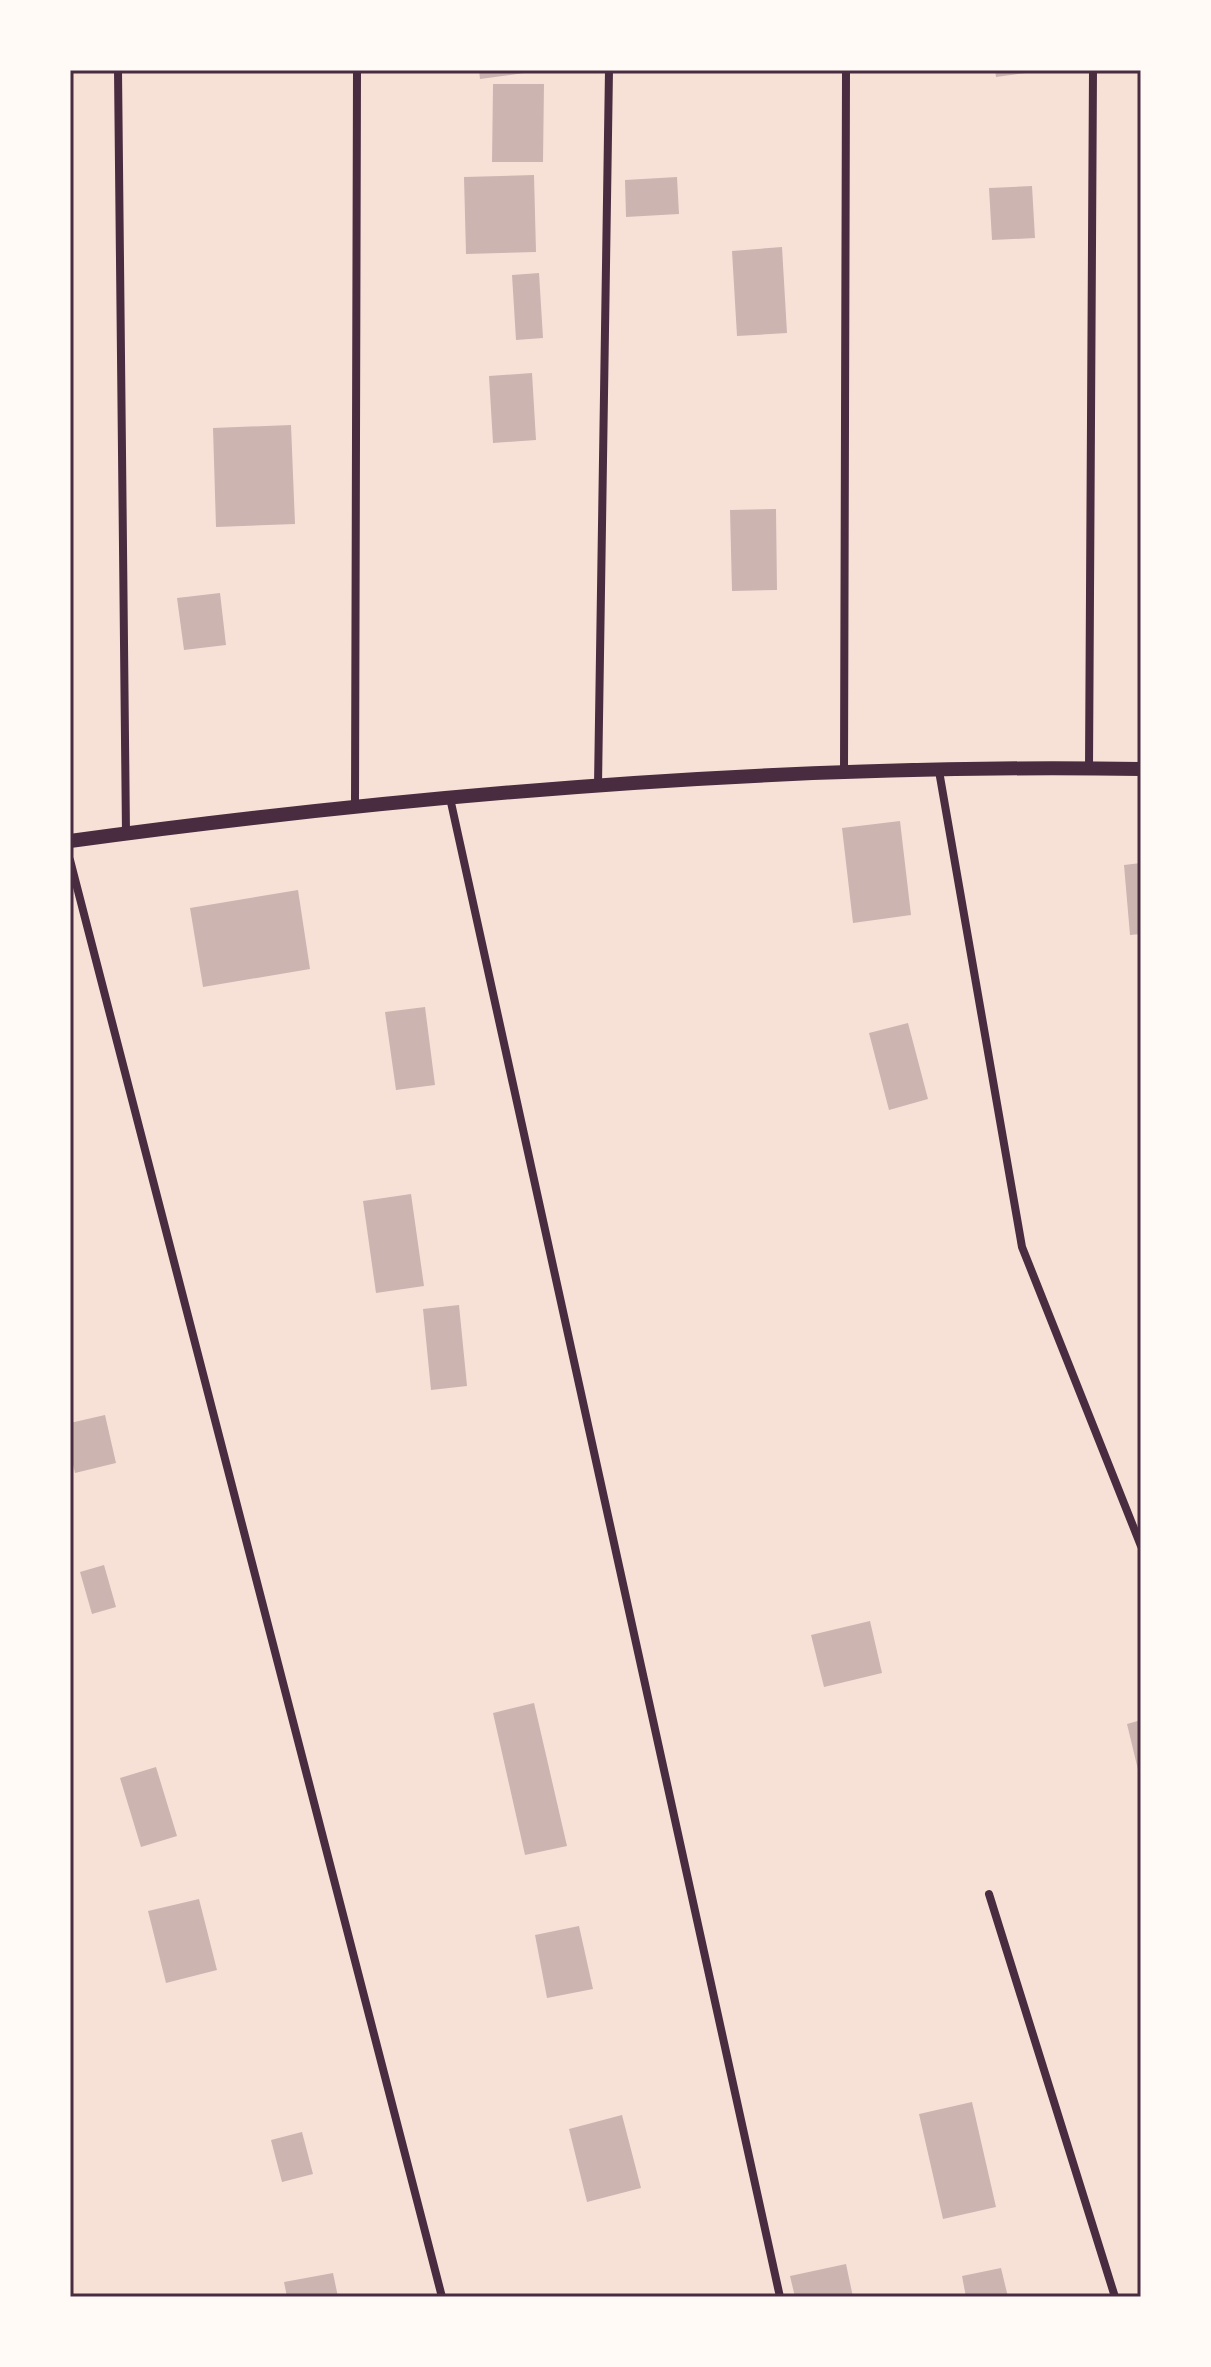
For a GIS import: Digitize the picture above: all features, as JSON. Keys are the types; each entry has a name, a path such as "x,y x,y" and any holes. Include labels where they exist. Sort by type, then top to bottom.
{"street":[{"path":"118,70 126,834"},
{"path":"355,806 357,70"},
{"path":"598,785 609,70"},
{"path":"844,773 846,70"},
{"path":"1089,768 1093,70"},
{"path":"70,841 355,806 598,785 844,773 1141,769"},
{"path":"939,771 1022,1247 1141,1546"},
{"path":"450,798 780,2297"},
{"path":"70,860 442,2297"},
{"path":"989,1894 1115,2297"}],"building":[{"path":"479,70 532,70 532,72 480,79"},
{"path":"995,70 1034,70 1034,72 996,77"},
{"path":"493,84 544,84 543,162 492,162"},
{"path":"534,175 536,252 466,254 464,177"},
{"path":"677,177 679,214 626,217 625,180"},
{"path":"1032,186 1035,238 992,240 989,188"},
{"path":"782,247 787,333 737,336 732,251"},
{"path":"539,273 543,338 516,340 512,275"},
{"path":"532,373 536,440 493,443 489,376"},
{"path":"291,425 295,524 216,527 213,428"},
{"path":"776,509 777,590 732,591 730,510"},
{"path":"220,593 226,645 184,650 177,598"},
{"path":"900,821 911,915 853,923 842,828"},
{"path":"1141,863 1141,934 1130,935 1124,865"},
{"path":"298,890 310,969 203,987 190,908"},
{"path":"425,1007 435,1085 396,1090 385,1012"},
{"path":"908,1023 928,1099 889,1110 869,1033"},
{"path":"411,1194 424,1286 376,1293 363,1201"},
{"path":"459,1305 467,1386 431,1390 423,1309"},
{"path":"105,1415 116,1463 75,1473 70,1451 70,1423"},
{"path":"104,1565 116,1607 92,1614 80,1572"},
{"path":"870,1621 882,1673 824,1687 811,1635"},
{"path":"534,1703 567,1846 525,1855 493,1713"},
{"path":"1141,1720 1141,1777 1140,1778 1127,1724"},
{"path":"156,1767 177,1836 141,1847 120,1778"},
{"path":"199,1899 217,1970 166,1983 148,1911"},
{"path":"579,1926 593,1989 547,1998 535,1935"},
{"path":"972,2102 996,2207 943,2219 919,2114"},
{"path":"622,2115 641,2188 587,2202 569,2129"},
{"path":"302,2132 313,2174 282,2182 271,2140"},
{"path":"846,2264 853,2297 795,2297 790,2276"},
{"path":"1001,2268 1008,2297 966,2297 962,2276"},
{"path":"333,2273 338,2297 287,2297 284,2282"}]}
